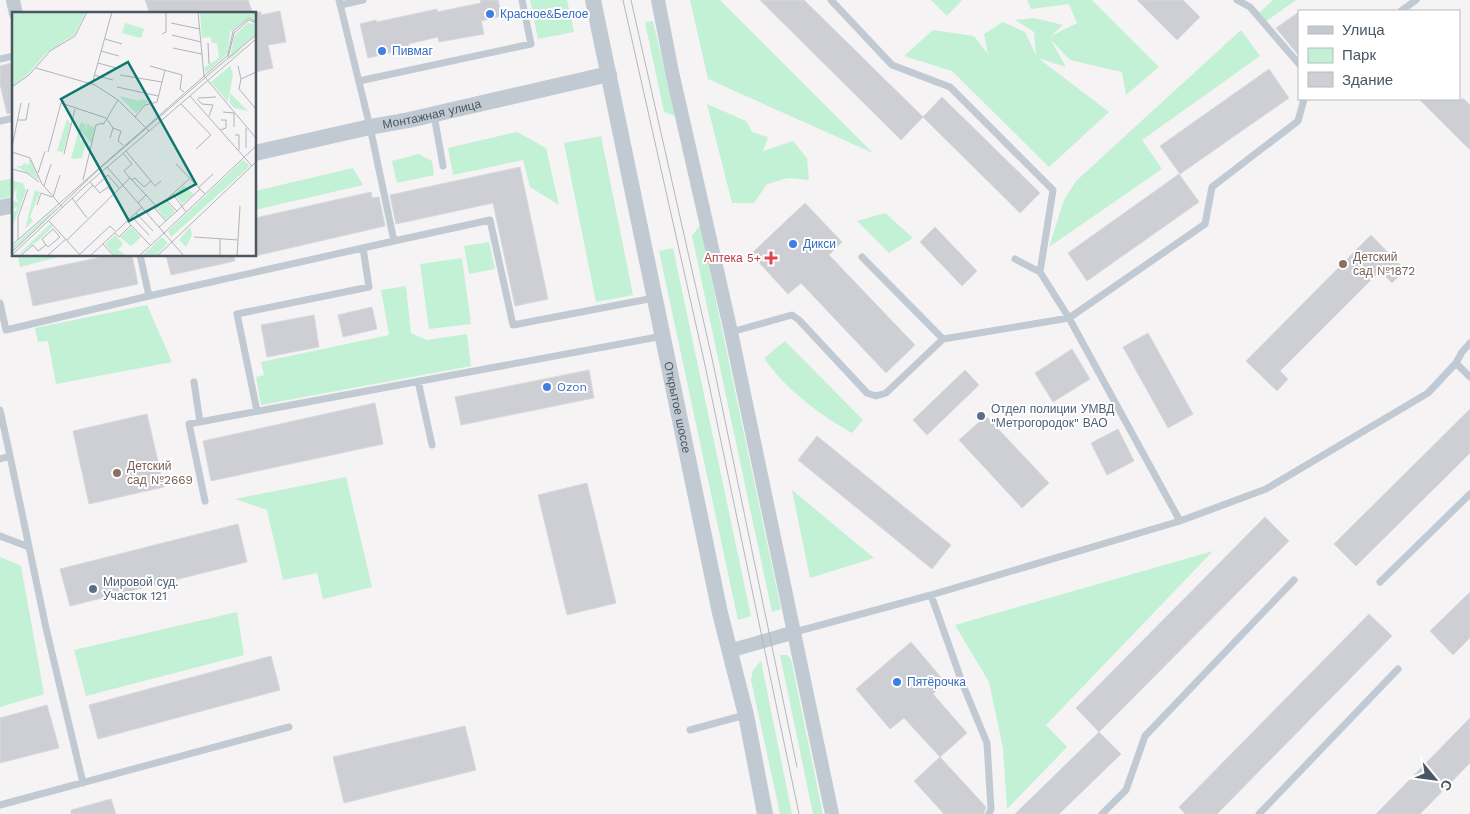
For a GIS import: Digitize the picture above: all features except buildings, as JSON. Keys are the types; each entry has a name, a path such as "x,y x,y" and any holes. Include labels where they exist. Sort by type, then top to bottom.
{"street":[{"name":"Открытое шоссе","path":"593,0 720,613 746,715 765,814"},
{"path":"658,0 672,72 731,332 832,814"},
{"name":"Монтажная улица","path":"256,152 609,74"},
{"path":"730,651 795,632"}],"lane":[{"path":"363,0 340,2 370,127 394,241"},
{"path":"359,81 531,44 522,0"},
{"path":"831,0 892,64 950,87 1053,190 1040,272"},
{"path":"1237,0 1250,7 1298,63"},
{"path":"1402,10 1416,0"},
{"path":"731,332 792,315 799,320 867,393 876,396 886,392 943,339 1070,318 1204,224 1212,187 1298,121 1304,100"},
{"path":"434,114 443,166"},
{"path":"0,304 6,330 490,220 513,325 654,298"},
{"path":"258,411 238,314 369,286 363,248"},
{"path":"140,256 149,296"},
{"path":"862,257 943,339"},
{"path":"1015,258 1040,272 1070,318 1180,521"},
{"path":"205,501 189,424 663,336"},
{"path":"795,632 931,595 1180,521 1266,490 1428,393 1456,363 1470,342"},
{"path":"1456,363 1470,377"},
{"path":"418,381 432,445"},
{"path":"194,382 200,422"},
{"path":"0,410 46,628 83,783"},
{"path":"0,459 10,456"},
{"path":"1380,582 1470,494"},
{"path":"0,536 29,547"},
{"path":"1102,814 1126,790 1145,736 1294,580"},
{"path":"931,595 963,684 987,743 991,809 989,814"},
{"path":"1259,814 1398,669"},
{"path":"690,730 746,715"},
{"path":"0,805 289,728"}],"green space":[{"path":"530,0 567,0 574,32 538,39"},
{"path":"690,0 720,0 873,153 708,79"},
{"path":"931,0 962,0 947,16"},
{"path":"1027,0 1092,0 1159,67 1126,95 1122,72 1070,60 1051,40 1066,67 1038,58 1109,112 1049,167 952,71 904,56 933,30 974,36 988,54 984,34 1003,22 1025,32 1036,55 1034,32 1015,20 1034,18 1063,25 1051,36 1077,23 1069,4 1031,9"},
{"path":"1273,0 1296,0 1265,22 1257,15"},
{"path":"653,21 675,116 664,112 645,22"},
{"path":"1241,30 1260,56 1142,140 1162,169 1049,247 1064,200 1076,181"},
{"path":"707,104 746,121 752,132 768,137 763,151 793,141 807,158 809,180 788,178 767,184 754,203 732,203"},
{"path":"517,132 546,148 559,205 530,187 523,160 453,175 448,148"},
{"path":"601,136 633,295 596,302 564,143"},
{"path":"418,154 432,161 434,175 397,183 392,161"},
{"path":"353,168 363,185 256,210 256,191"},
{"path":"12,178 12,196 0,199 0,181"},
{"path":"885,213 913,238 889,253 857,221"},
{"path":"700,225 781,609 772,612 692,236"},
{"path":"489,242 495,269 469,274 464,246"},
{"path":"673,248 751,616 738,620 659,251"},
{"path":"18,256 62,256 20,267"},
{"path":"462,258 471,324 429,329 420,264"},
{"path":"406,286 411,333 427,340 467,334 471,366 261,405 256,377 264,375 261,362 389,335 381,290"},
{"path":"147,305 172,362 56,384 48,341 38,342 35,328"},
{"path":"785,341 863,420 852,433 804,400 772,369 764,358"},
{"path":"346,477 372,587 323,599 317,573 283,580 267,510 235,499"},
{"path":"792,490 874,558 810,578"},
{"path":"1213,551 1046,725 1067,747 1007,809 1003,748 989,682 955,625"},
{"path":"0,557 21,566 44,694 0,707"},
{"path":"237,612 244,655 86,696 74,650"},
{"path":"780,655 787,655 791,659 823,814 813,814"},
{"path":"761,661 792,814 780,814 751,680 753,670"}],"tram line":[{"path":"623,0 705,365 799,814"},
{"path":"631,0 713,363 797,767"}],"place":[{"name":"Красное&Белое","path":"490,14"},
{"name":"Пивмаг","path":"382,51"},
{"name":"Дикси","path":"793,244"},
{"name":"Аптека 5+","path":"771,258"},
{"name":"Детский сад №1872","path":"1343,264"},
{"name":"Ozon","path":"547,387"},
{"name":"Отдел полиции УМВД \"Метрогородок\" ВАО","path":"981,416"},
{"name":"Детский сад №2669","path":"117,473"},
{"name":"Мировой суд. Участок 121","path":"93,589"},
{"name":"Пятёрочка","path":"897,682"}]}
